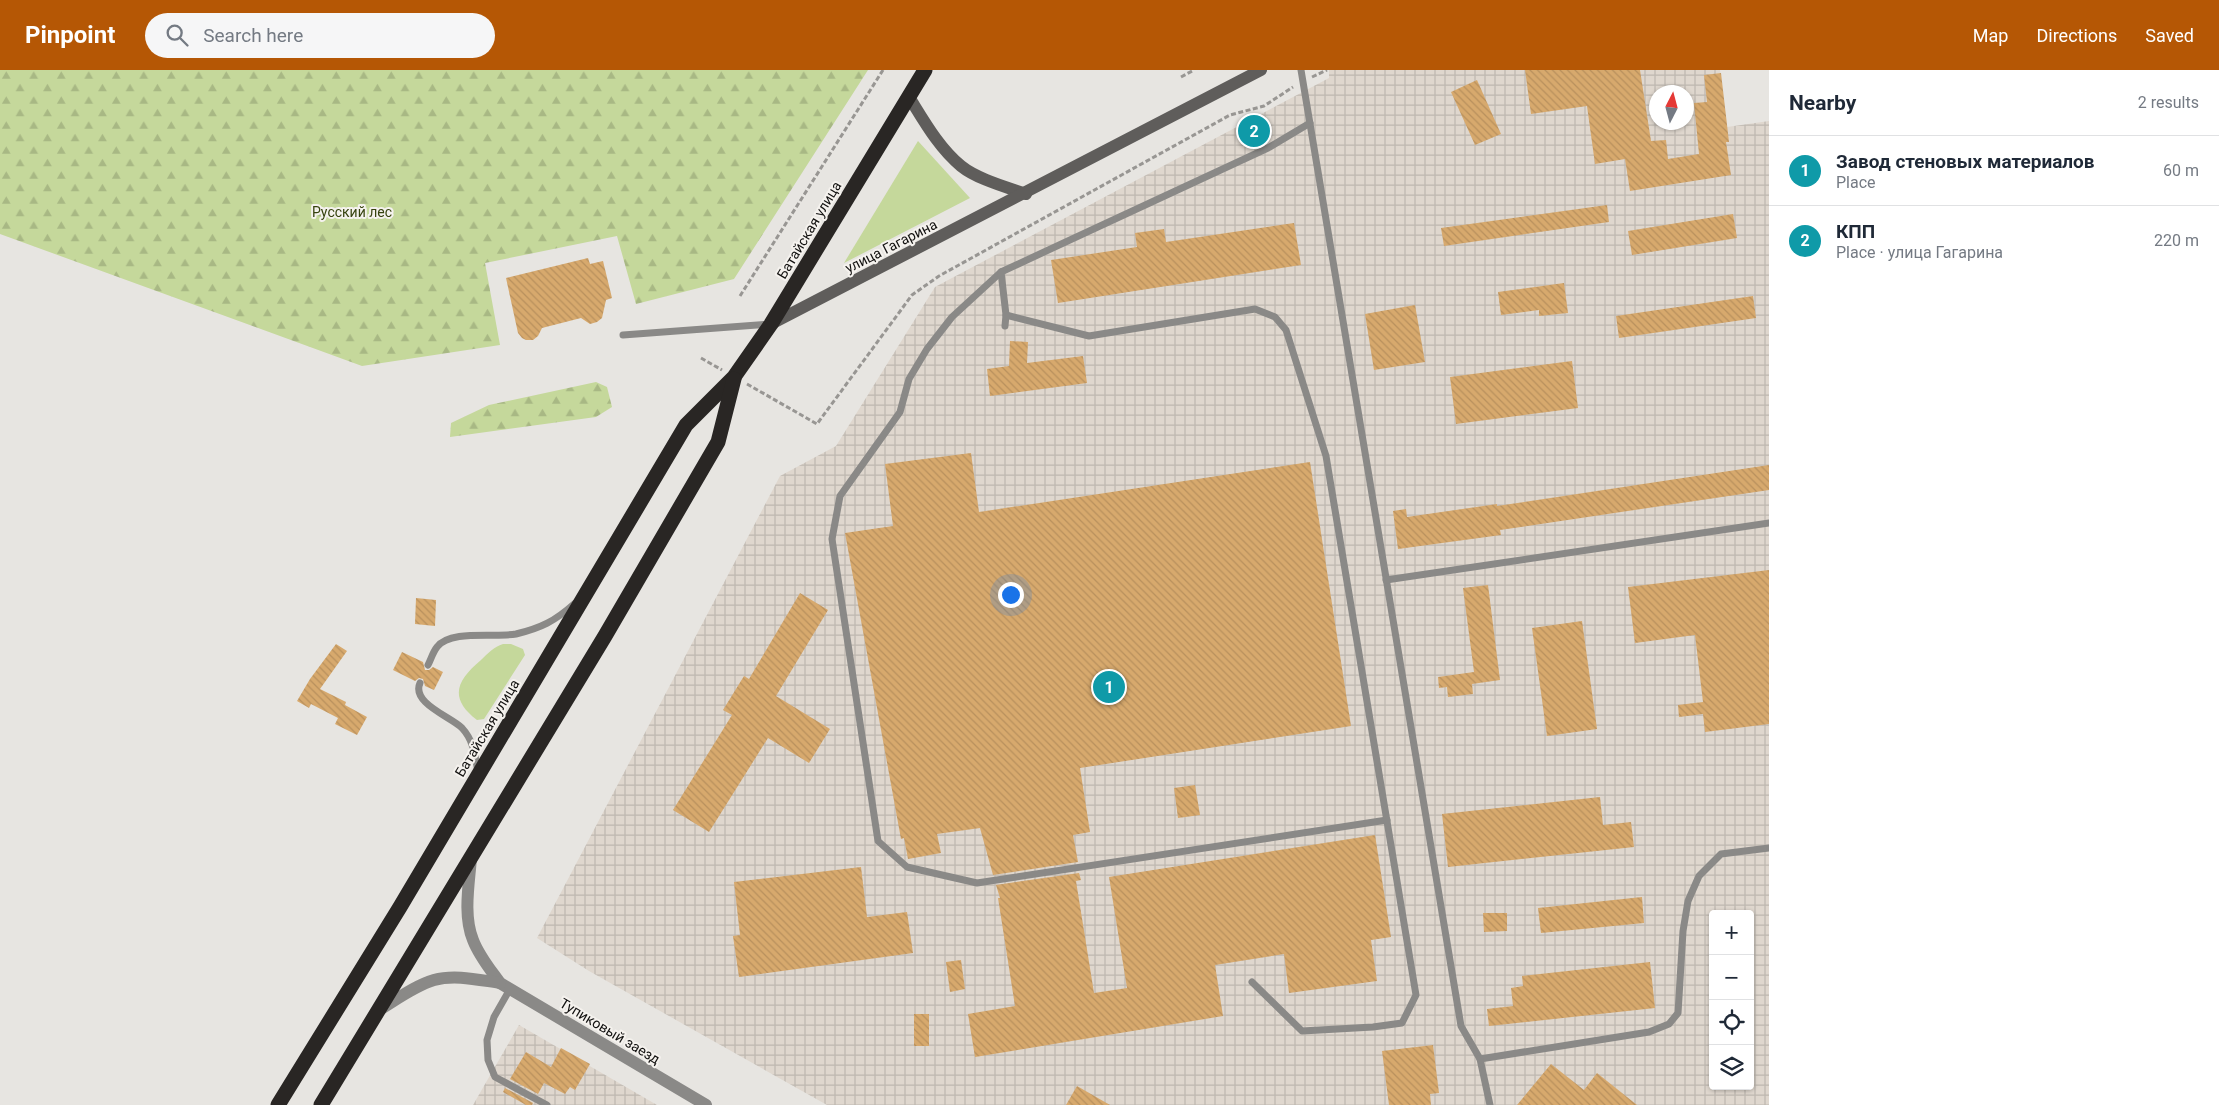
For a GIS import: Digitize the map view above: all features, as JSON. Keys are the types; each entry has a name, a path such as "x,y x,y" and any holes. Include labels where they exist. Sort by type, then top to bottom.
{"highway":[{"name":"Батайская улица","path":"278,1105 479,773 686,425 734,377 771,324 924,70"},
{"name":"Батайская улица","path":"321,1105 605,636 718,442 734,377"}],"main road":[{"name":"улица Гагарина","path":"771,324 1026,194 1261,70"},
{"path":"909,97 937,139 962,166 1003,186 1026,194"}],"street":[{"path":"471,858 468,916 472,938 481,957 505,986"},
{"path":"379,1010 416,988 434,980 452,978 505,986"},
{"name":"Тупиковый заезд","path":"505,986 706,1105"}],"lane":[{"path":"1301,70 1461,1026 1480,1059 1490,1105"},
{"path":"1310,123 1268,148 1001,272 952,317 927,349 909,379 900,412 840,496 832,539 878,841 906,867 977,883 1387,820"},
{"path":"1001,272 1006,315 1005,326"},
{"path":"1006,315 1089,336 1255,309 1275,317 1286,330 1326,456 1416,995 1402,1022 1373,1027 1302,1031 1252,982"},
{"path":"623,335 771,324"},
{"path":"1386,580 1769,522"},
{"path":"428,665 437,646 452,638 468,635 514,634 554,621 587,592"},
{"path":"420,683 418,694 426,703 462,728 474,745 479,773"},
{"path":"1480,1059 1649,1032 1669,1024 1678,1013 1683,931 1688,901 1698,876 1721,854 1769,848"},
{"path":"505,986 487,1040 488,1060 495,1077 547,1105"}],"path":[{"path":"740,296 883,70"},
{"path":"1181,77 1194,70"},
{"path":"701,358 817,424 912,294 938,276 1230,115 1264,106 1303,81 1327,70"}],"shaded area":[{"path":"1329,70 1720,70 1727,127 1769,121 1769,1105 827,1105 589,971 537,938 780,476 836,446 935,287 1329,78"},
{"path":"519,1025 657,1105 473,1105"}],"green space":[{"name":"Русский лес","path":"0,70 868,70 734,279 636,304 617,236 485,263 500,345 362,366 0,234"},
{"path":"918,141 970,198 844,263"},
{"path":"596,382 607,387 612,407 596,417 450,437 451,423 489,405"},
{"path":"503,644 511,644 523,649 525,655 484,719 477,720 462,704 459,697 459,689 466,675 473,667 486,655"}],"building":[{"path":"1525,70 1640,70 1651,141 1666,140 1668,159 1699,154 1694,103 1707,102 1704,75 1721,73 1729,142 1726,142 1731,175 1630,191 1625,159 1595,164 1587,106 1531,114"},
{"path":"1477,80 1501,134 1475,145 1451,92"},
{"path":"1255,118 1266,137 1254,143 1243,124"},
{"path":"1607,205 1609,222 1444,246 1441,228"},
{"path":"1733,214 1737,238 1632,255 1628,231"},
{"path":"1294,223 1301,265 1058,303 1051,260 1137,247 1135,233 1164,229 1166,242"},
{"path":"588,258 590,264 603,261 612,298 606,300 602,318 590,324 581,318 542,328 538,336 533,340 522,338 518,333 506,278"},
{"path":"1564,283 1568,313 1539,316 1539,310 1501,315 1498,292"},
{"path":"1753,296 1756,318 1619,338 1616,316"},
{"path":"1415,305 1425,362 1374,370 1365,314"},
{"path":"1010,341 1028,342 1027,363 1083,356 1087,383 990,396 987,369 1009,366"},
{"path":"1572,361 1578,408 1456,424 1450,377"},
{"path":"971,453 979,512 1310,462 1351,726 1080,768 1090,832 1073,835 1078,862 993,875 980,828 937,834 941,853 908,859 904,838 901,839 845,533 893,526 885,464"},
{"path":"1769,465 1769,490 1500,530 1501,535 1398,549 1393,511 1406,509 1407,517 1497,504 1497,506"},
{"path":"1769,570 1769,724 1705,732 1703,714 1679,717 1678,705 1703,702 1695,635 1635,643 1628,587"},
{"path":"1488,585 1500,680 1472,684 1473,694 1448,697 1447,687 1439,688 1438,677 1474,672 1463,588"},
{"path":"800,593 828,610 776,696 830,729 809,763 768,738 709,832 673,810 732,715 723,710 744,676 749,679"},
{"path":"416,598 436,600 435,626 415,624"},
{"path":"1582,621 1597,729 1547,736 1532,628"},
{"path":"336,644 347,651 320,689 346,702 345,705 367,717 357,735 335,724 338,718 311,704 309,708 297,701 310,679"},
{"path":"402,652 423,662 425,670 433,667 443,672 434,690 425,686 423,679 419,678 415,681 393,670"},
{"path":"1195,785 1200,815 1178,818 1174,788"},
{"path":"1600,797 1603,825 1631,822 1634,847 1448,867 1442,814"},
{"path":"1375,835 1391,937 1371,940 1377,981 1289,993 1284,954 1215,965 1223,1016 975,1057 968,1014 1015,1006 998,898 1000,898 996,885 1079,873 1081,880 1076,881 1094,993 1127,988 1109,877"},
{"path":"861,867 867,917 907,912 913,953 739,977 733,936 740,935 734,882"},
{"path":"1642,897 1644,923 1541,933 1538,908"},
{"path":"1483,913 1507,913 1507,931 1484,932"},
{"path":"961,960 965,989 950,992 946,962"},
{"path":"1650,962 1655,1008 1489,1026 1487,1009 1513,1006 1511,988 1523,986 1522,976"},
{"path":"914,1014 929,1014 929,1046 914,1046"},
{"path":"1433,1045 1439,1093 1430,1094 1431,1105 1389,1105 1382,1051"},
{"path":"561,1048 590,1064 575,1090 570,1087 565,1094 544,1083 538,1094 510,1079 526,1052 551,1067"},
{"path":"1551,1064 1584,1090 1597,1073 1637,1105 1517,1105"},
{"path":"1077,1086 1110,1105 1066,1105"},
{"path":"505,1088 533,1103 532,1105 526,1105 503,1092"}],"place":[{"name":"КПП","path":"1254,131"},
{"name":"Завод стеновых материалов","path":"1109,687"}]}
